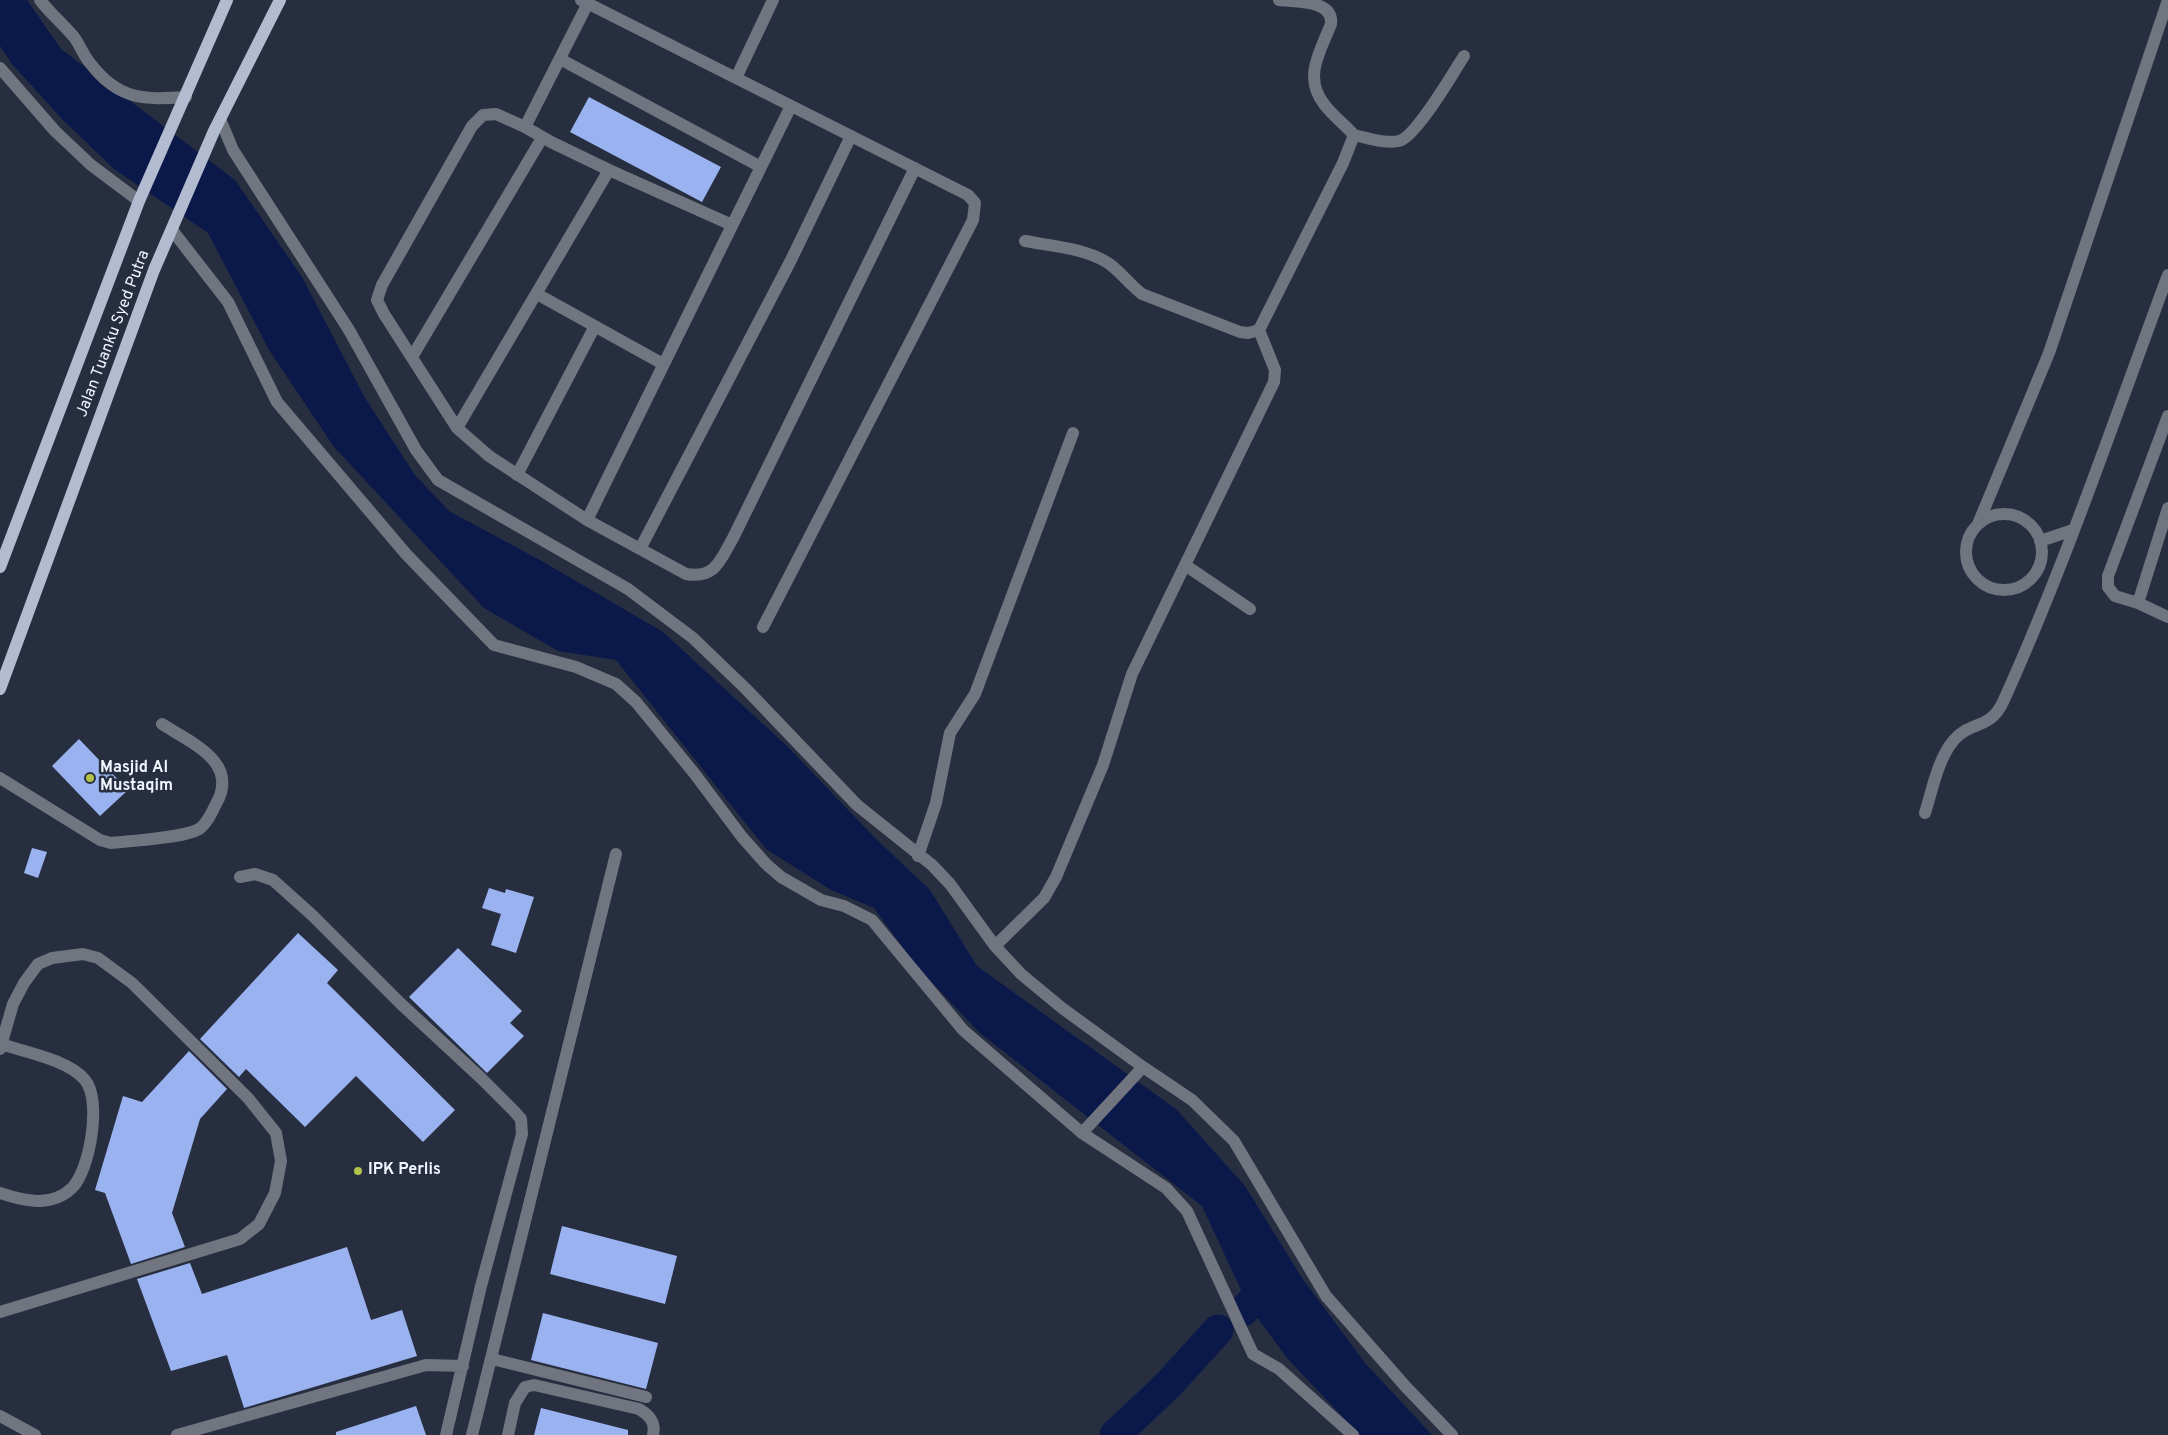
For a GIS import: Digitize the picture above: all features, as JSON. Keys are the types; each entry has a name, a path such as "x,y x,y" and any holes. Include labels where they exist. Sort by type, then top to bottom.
{"main road":[{"name":"Jalan Tuanku Syed Putra","path":"0,567 141,196 228,0"},
{"name":"Jalan Tuanku Syed Putra","path":"0,689 154,270 214,131 280,0"}],"street":[{"path":"40,0 74,38 89,63 100,74 129,95 149,100 186,97"},
{"path":"736,78 773,0"},
{"path":"1279,0 1322,6 1329,10 1331,24 1313,71 1312,80 1325,106 1354,135 1382,141 1406,138 1416,127 1464,56"},
{"path":"1978,524 1991,516 2006,514 2021,518 2033,527 2040,541 2042,554 2039,566 2024,585 2000,590 1987,586 1977,579 1968,566 1966,551 1969,536 1978,524 2049,353 2168,0"},
{"path":"525,127 560,59 584,2 968,195 974,203 973,220 763,626"},
{"path":"560,59 761,167"},
{"path":"0,68 55,130 85,160 141,196"},
{"path":"587,520 791,106"},
{"path":"732,225 609,170 496,114 483,115 472,126 382,285 378,300 384,314 457,428 489,456 587,520 686,574 700,576 709,574 717,565 733,538 915,168"},
{"path":"220,119 233,150 349,330 416,450 438,480 628,589 659,610 721,664 857,805 918,856 932,865 950,884 995,946 1021,974 1138,1072 1192,1100 1234,1141 1326,1296 1406,1388 1452,1435"},
{"path":"1025,241 1097,257 1110,263 1128,284 1142,294 1240,332 1248,333 1259,330 1343,163 1354,135"},
{"path":"640,549 790,262 850,136"},
{"path":"412,357 542,138"},
{"path":"457,428 609,170"},
{"path":"172,230 228,302 277,402 406,554 494,646 576,667 616,684 636,702 694,773 742,837 766,864 781,877 821,900 844,906 872,920 958,1025 1087,1129 1166,1188 1187,1211 1253,1354 1279,1369 1353,1435"},
{"path":"1925,813 1943,760 1954,740 1966,730 1985,723 1997,713 2046,603 2168,274"},
{"path":"537,294 663,364"},
{"path":"517,475 595,326"},
{"path":"995,946 1044,898 1056,877 1103,765 1132,674 1274,382 1275,370 1259,330"},
{"path":"2168,416 2108,576 2108,587 2115,596 2138,603 2168,617"},
{"path":"918,856 936,803 950,733 975,694 1073,433"},
{"path":"2138,603 2168,508"},
{"path":"2040,541 2073,530"},
{"path":"1186,565 1250,609"},
{"path":"0,778 100,840 111,843 186,834 199,829 208,818 218,801 224,782 220,768 212,757 162,724"},
{"path":"472,1435 616,854"},
{"path":"240,877 254,874 273,880 312,915 400,1003 481,1078 521,1119 522,1134 481,1286 446,1435"},
{"path":"0,1193 22,1201 36,1202 50,1200 72,1188 79,1178 91,1137 94,1104 91,1089 84,1079 73,1070 52,1060 1,1046 13,1004 24,983 38,964 52,958 67,955 82,954 98,958 132,983 248,1098 276,1133 281,1161 275,1193 259,1224 240,1240 0,1312"},
{"path":"1087,1129 1138,1072"},
{"path":"492,1359 646,1397"},
{"path":"177,1435 426,1365 463,1366"},
{"path":"508,1435 519,1394 525,1387 534,1385 639,1409 648,1414 653,1421 654,1435"},
{"path":"0,1416 35,1435"}],"water":[{"path":"0,0 27,0 61,49 235,180 302,277 365,398 415,475 449,511 540,560 663,632 788,747 875,838 930,890 977,966 1176,1109 1245,1186 1302,1278 1365,1363 1432,1435 1360,1435 1287,1358 1248,1305 1202,1206 980,1033 918,968 874,908 831,890 766,849 616,660 558,651 484,608 334,447 269,350 208,233 114,169 63,120 12,64 0,46"}],"building":[{"path":"589,97 721,167 702,202 570,132"},
{"name":"Masjid Al Mustaqim","path":"79,739 128,790 100,816 52,766"},
{"path":"32,848 47,852 38,878 24,873"},
{"path":"489,888 505,893 506,889 534,897 516,953 491,945 501,914 482,908"},
{"path":"298,933 338,970 327,983 455,1110 423,1142 356,1076 305,1127 246,1069 239,1077 200,1039"},
{"path":"458,948 522,1011 510,1023 524,1036 487,1073 409,997"},
{"path":"189,1051 227,1089 200,1119 172,1213 185,1247 131,1264 105,1193 95,1190 123,1096 142,1102"},
{"path":"562,1226 677,1256 665,1304 550,1274"},
{"path":"347,1247 371,1320 402,1310 417,1356 244,1408 227,1355 171,1371 137,1279 190,1263 202,1294"},
{"path":"543,1313 658,1343 646,1389 531,1360"},
{"path":"416,1406 426,1435 336,1435 336,1432"},
{"path":"541,1408 628,1430 628,1435 534,1435"}],"waterway":[{"path":"1243,1311 1272,1280"},
{"path":"1115,1435 1168,1385 1218,1330"}],"place":[{"name":"Masjid Al Mustaqim","path":"90,778"},
{"name":"IPK Perlis","path":"358,1171"}]}
